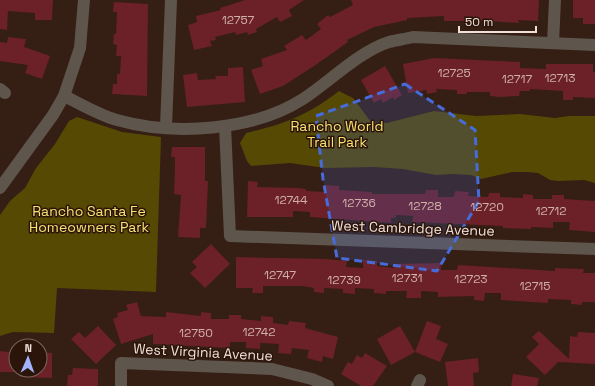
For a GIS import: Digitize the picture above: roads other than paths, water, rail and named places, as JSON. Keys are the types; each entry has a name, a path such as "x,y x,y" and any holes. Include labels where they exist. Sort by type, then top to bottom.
{"street":[{"path":"0,188 53,115 64,96 80,48 84,0"},
{"path":"166,127 171,0"},
{"path":"554,43 555,0"},
{"path":"64,96 116,120 166,127 201,128 226,126 277,113 302,99 370,51 389,43 413,37 595,45"},
{"name":"West Cambridge Avenue","path":"226,126 230,236 595,249"},
{"name":"West Virginia Avenue","path":"121,386 121,363 272,369 312,379 328,386"}],"park label":[{"name":"Rancho World Trail Park","path":"337,134"},
{"name":"Rancho Santa Fe Homeowners Park","path":"89,220"}]}
